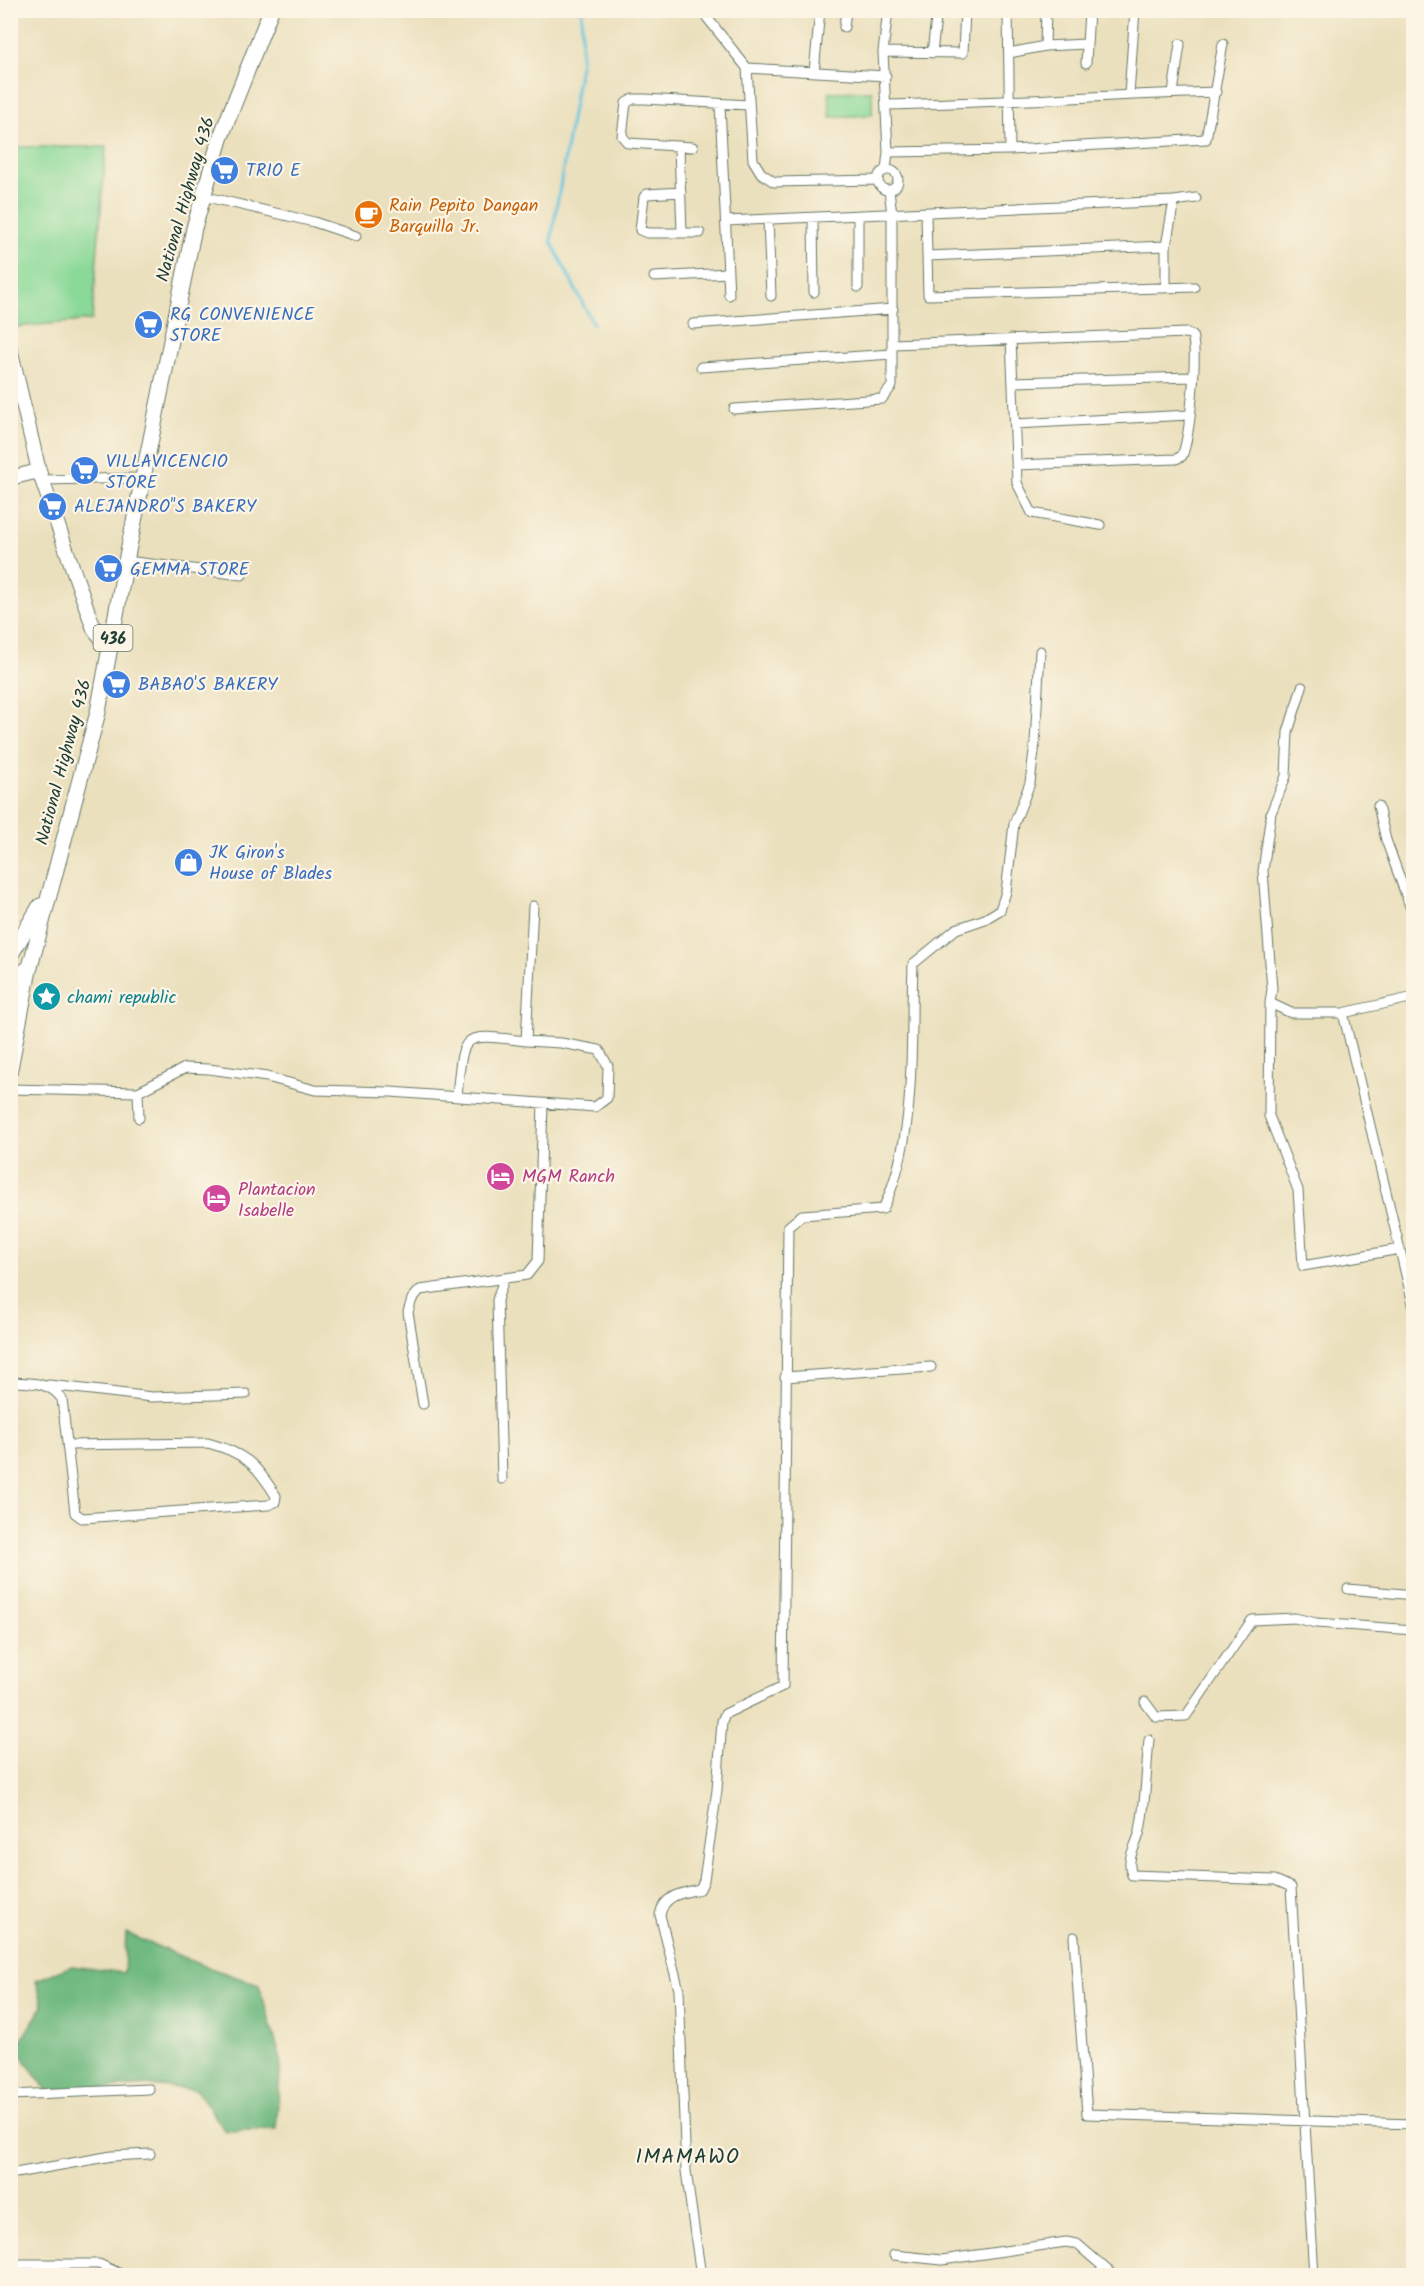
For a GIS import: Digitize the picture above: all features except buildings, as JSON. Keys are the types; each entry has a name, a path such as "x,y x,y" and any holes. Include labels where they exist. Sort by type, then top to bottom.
{"main road":[{"name":"National Highway 436","path":"30,968 89,745 112,643 179,292 203,196 220,138 271,10"},
{"path":"10,956 50,888"},
{"path":"10,982 30,968"}],"street":[{"path":"701,10 747,68 753,160 761,173 774,182 878,180"},
{"path":"814,72 819,10"},
{"path":"844,27 846,10"},
{"path":"886,170 888,152 884,52 888,10"},
{"path":"932,52 937,10"},
{"path":"884,52 963,53 965,10"},
{"path":"1008,10 1010,150"},
{"path":"1045,46 1046,10"},
{"path":"1086,63 1089,10"},
{"path":"1129,94 1135,10"},
{"path":"1009,53 1045,46 1086,44"},
{"path":"1173,93 1180,44"},
{"path":"888,152 1010,150 1206,139 1223,44"},
{"path":"747,68 886,76"},
{"path":"886,105 1009,103 1129,94 1216,92"},
{"path":"693,147 636,144 624,140 626,104 633,99 645,99 748,105"},
{"path":"720,105 729,295"},
{"path":"679,147 682,233"},
{"path":"886,170 892,171 898,179 895,188 889,190 882,189 878,180 880,173 886,170"},
{"path":"734,409 882,399 892,386 892,214 889,190"},
{"path":"681,192 647,194 644,197 639,230 647,233 700,233"},
{"path":"203,196 314,222 356,236"},
{"path":"726,221 926,214 1196,198"},
{"path":"1166,288 1167,246 1174,201"},
{"path":"926,214 928,295 1194,287"},
{"path":"858,216 858,287"},
{"path":"813,218 814,292"},
{"path":"768,219 771,296"},
{"path":"927,256 1167,246"},
{"path":"654,277 728,273"},
{"path":"693,324 892,309"},
{"path":"892,344 1187,333 1192,335 1195,342 1189,415 1184,451 1176,459 1016,465"},
{"path":"1011,339 1017,483 1032,513 1100,525"},
{"path":"10,348 41,475 94,629 102,639 112,643"},
{"path":"701,367 892,354"},
{"path":"1013,382 1193,377"},
{"path":"1015,424 1189,415"},
{"path":"10,478 41,475 143,478"},
{"path":"126,561 242,575"},
{"path":"701,2276 686,2171 679,1990 660,1915 662,1905 671,1897 700,1889 704,1880 717,1790 722,1721 725,1714 783,1686 784,1377 788,1227 802,1215 883,1209 894,1184 908,1102 913,964 956,928 984,919 1000,909 1006,892 1014,824 1030,783 1035,743 1040,651"},
{"path":"1302,687 1288,732 1286,776 1271,813 1263,871 1272,989 1269,1116 1298,1190 1303,1266 1400,1249"},
{"path":"1378,806 1386,840 1413,917"},
{"path":"526,1041 533,906"},
{"name":"National Highway 436","path":"10,1071 14,1015 30,968"},
{"path":"1270,1004 1291,1013 1343,1012 1413,997"},
{"path":"1343,1012 1413,1308"},
{"path":"10,1089 138,1092 185,1068 267,1077 315,1090 595,1107 607,1098 608,1066 599,1050 561,1043 483,1036 469,1040 461,1049 457,1097"},
{"path":"138,1092 139,1118"},
{"path":"423,1404 408,1312 412,1299 420,1290 526,1275 538,1261 543,1104"},
{"path":"502,1479 497,1300 504,1279"},
{"path":"784,1377 931,1367"},
{"path":"10,1382 152,1397 246,1394"},
{"path":"43,1384 57,1391 62,1399 75,1513 82,1518 268,1505 275,1502 276,1496 257,1467 229,1448 208,1443 68,1445"},
{"path":"1348,1589 1413,1595"},
{"path":"1145,1702 1156,1717 1186,1716 1252,1620 1295,1618 1316,1623 1413,1630"},
{"path":"1149,1740 1140,1830 1128,1866 1132,1875 1275,1880 1291,1887 1294,1979 1306,2122 1314,2276"},
{"path":"1074,1937 1087,2114 1413,2124"},
{"path":"10,2095 149,2089"},
{"path":"10,2174 112,2156 150,2154"},
{"path":"894,2254 942,2260 1066,2241 1077,2244 1114,2276"},
{"path":"10,2264 99,2264 125,2276"}],"green space":[{"path":"872,91 872,115 830,117 829,92"},
{"path":"10,147 106,147 92,320 16,327 10,308"},
{"path":"126,1933 199,1964 259,1985 281,2060 276,2129 225,2131 197,2090 149,2085 48,2092 16,2048 43,2006 36,1980 72,1966 124,1973"}],"waterway":[{"path":"582,10 581,60 551,241 593,324"}],"place":[{"name":"TRIO E","path":"225,170"},
{"name":"Rain Pepito Dangan Barquilla Jr.","path":"368,215"},
{"name":"RG CONVENIENCE STORE","path":"149,324"},
{"name":"VILLAVICENCIO STORE","path":"85,471"},
{"name":"ALEJANDRO''S BAKERY","path":"53,506"},
{"name":"GEMMA STORE","path":"109,569"},
{"name":"BABAO'S BAKERY","path":"117,684"},
{"name":"JK Giron's House of Blades","path":"188,862"},
{"name":"chami republic","path":"46,997"},
{"name":"MGM Ranch","path":"501,1176"},
{"name":"Plantacion Isabelle","path":"217,1199"}],"district":[{"name":"IMAMAWO","path":"688,2156"}]}
